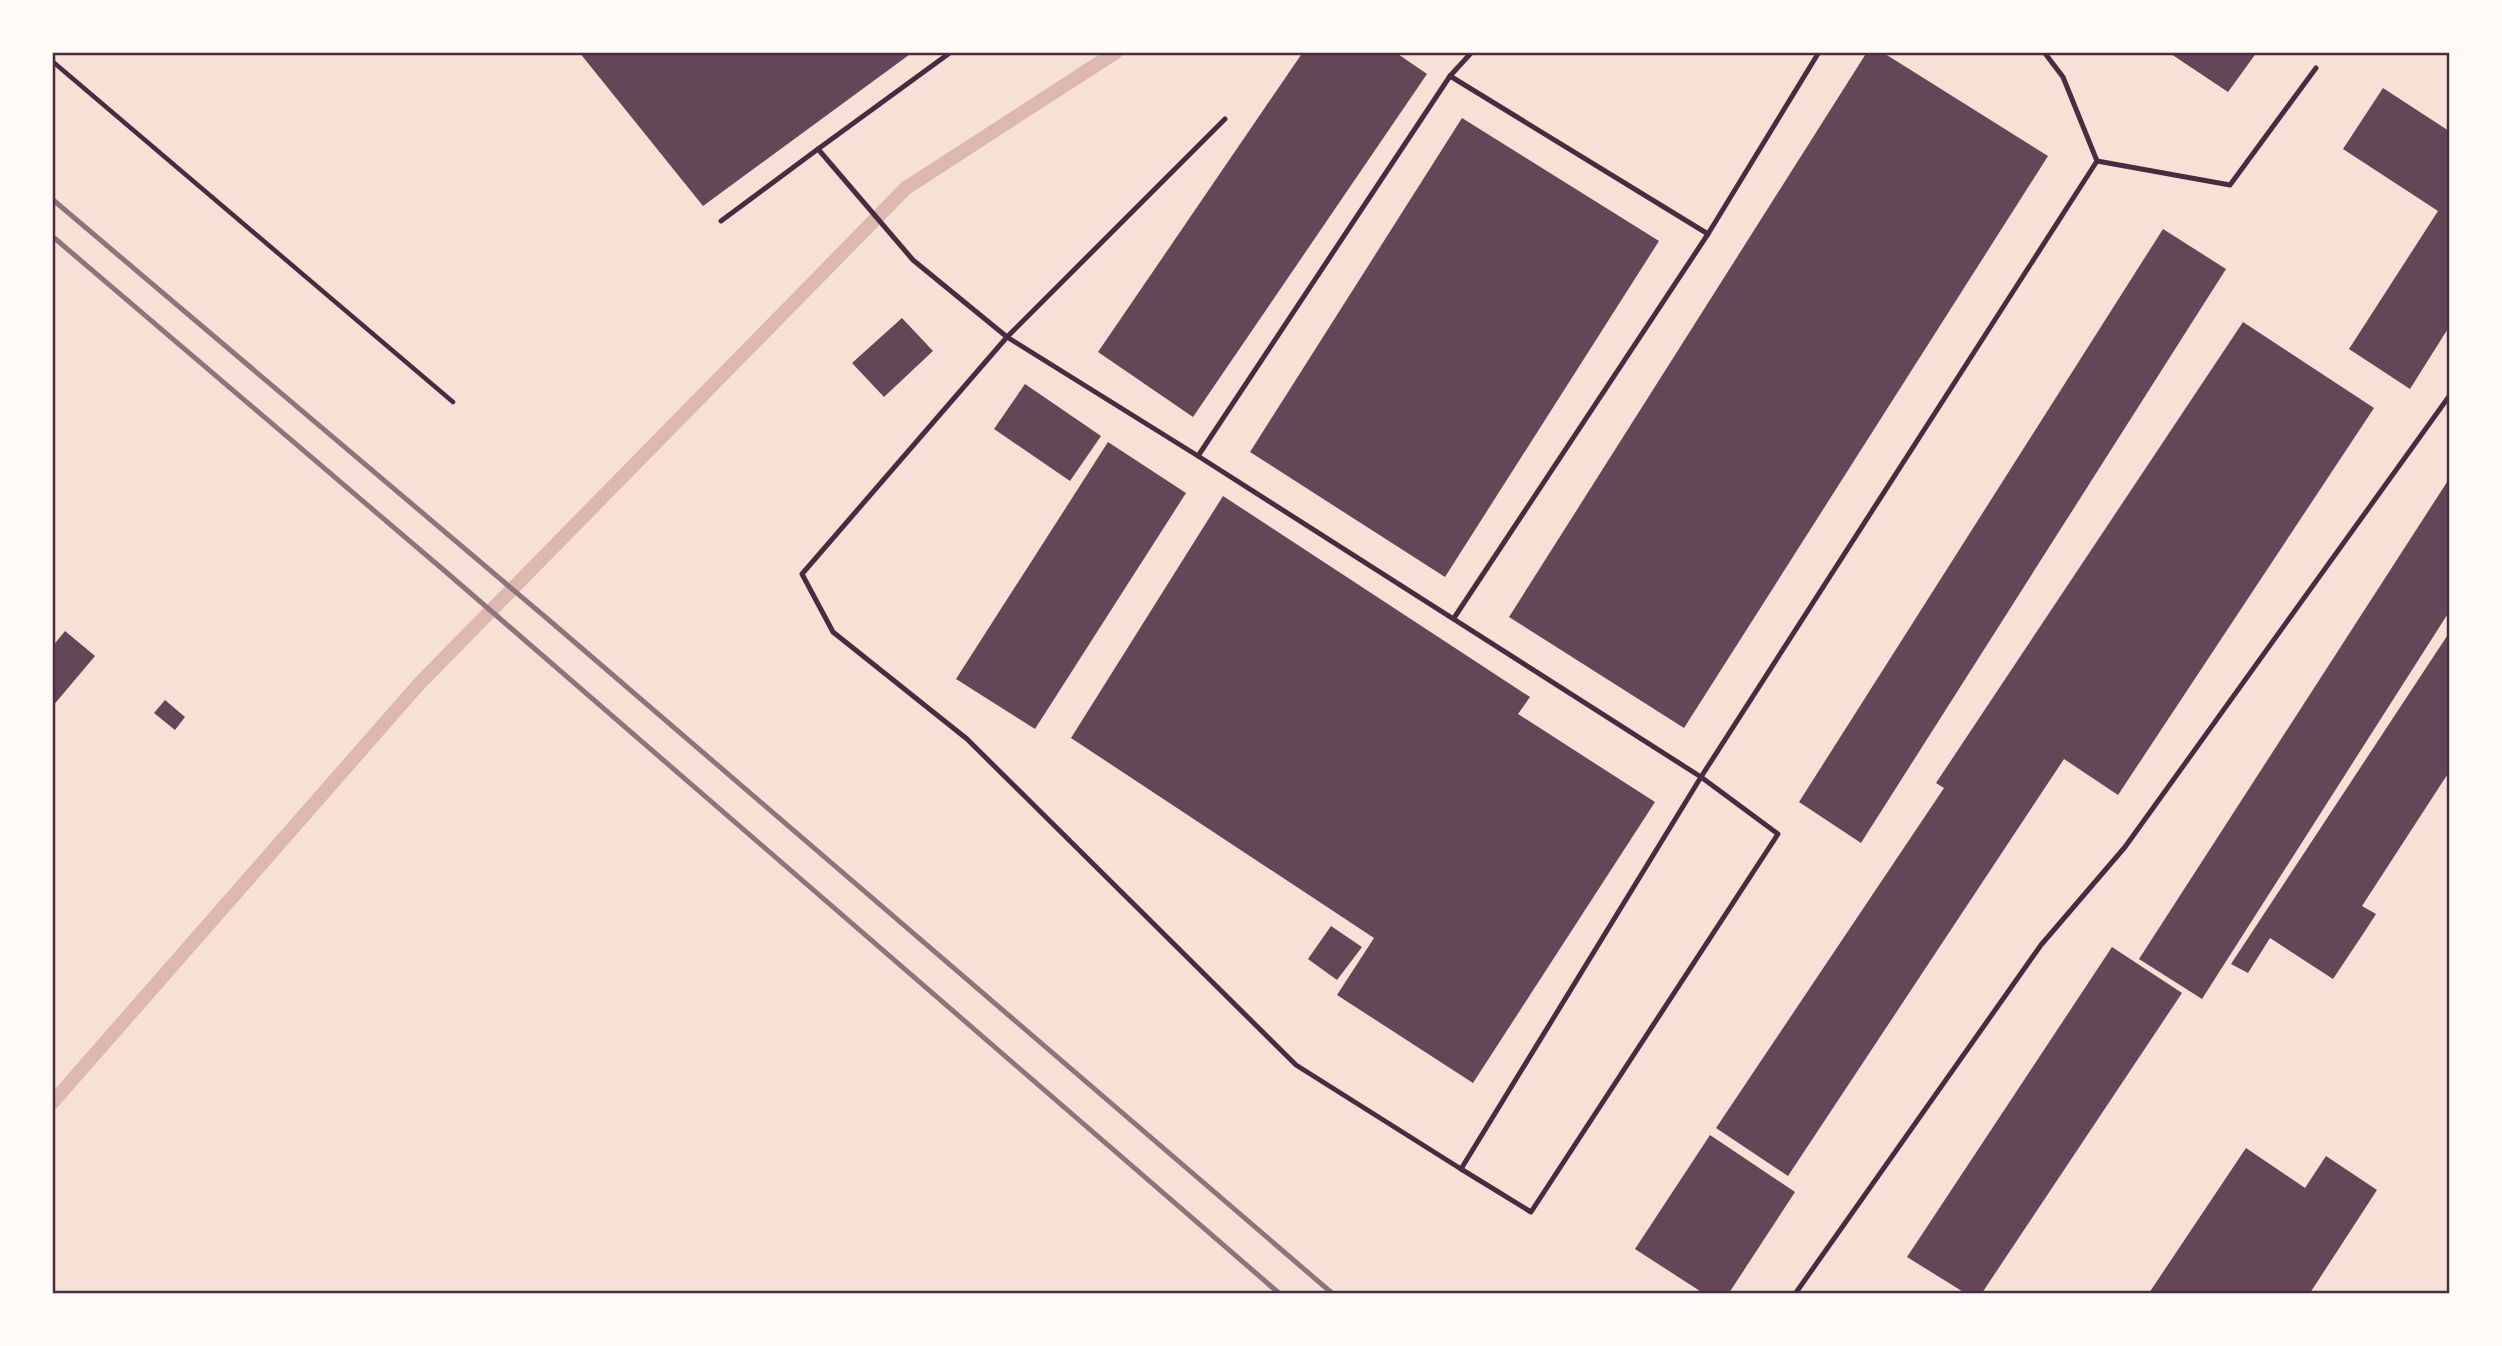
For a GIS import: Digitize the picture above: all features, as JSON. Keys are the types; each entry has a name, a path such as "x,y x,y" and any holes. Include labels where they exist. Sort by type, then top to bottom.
{"lane":[{"path":"721,221 951,52"},
{"path":"1198,456 1450,76 1472,52"},
{"path":"1454,618 1708,234 1819,52"},
{"path":"2044,52 2063,77 2097,161"},
{"path":"2097,161 2230,185 2316,68"},
{"path":"1450,76 1708,234"},
{"path":"818,149 913,260 1007,337 1702,777 1777,834 1531,1212 1296,1065 967,739 833,632 802,574 1007,337 1225,119"},
{"path":"1461,1169 1702,777 2097,161"},
{"path":"1795,1293 2040,945 2125,847 2449,395"}],"path":[{"path":"52,61 453,402"}],"building":[{"path":"579,52 913,52 703,206"},
{"path":"1303,52 1395,52 1427,74 1193,417 1098,352"},
{"path":"1867,52 1882,52 2048,156 1684,728 1509,617"},
{"path":"2168,52 2257,52 2228,92"},
{"path":"2383,88 2449,131 2449,327 2410,389 2349,349 2438,211 2343,149"},
{"path":"1462,118 1659,241 1445,577 1250,452"},
{"path":"2163,229 2226,269 1861,843 1799,802"},
{"path":"902,318 933,351 884,397 852,363"},
{"path":"2243,322 2374,408 2118,795 2064,759 1788,1176 1716,1128 1944,788 1936,783"},
{"path":"1025,384 1101,436 1070,481 994,429"},
{"path":"1108,442 1186,493 1035,729 956,679"},
{"path":"2449,479 2449,612 2202,999 2139,959"},
{"path":"1223,496 1530,697 1518,714 1655,802 1473,1083 1337,995 1374,938 1071,738"},
{"path":"65,631 95,656 52,707 52,647"},
{"path":"2449,633 2449,772 2362,906 2376,914 2365,931 2333,979 2270,938 2248,973 2231,964"},
{"path":"165,700 185,717 175,730 154,713"},
{"path":"1331,926 1362,947 1337,980 1308,959"},
{"path":"2112,947 2182,993 1982,1293 1965,1293 1907,1257"},
{"path":"1710,1135 1795,1192 1729,1293 1703,1293 1635,1249"},
{"path":"2246,1148 2305,1188 2326,1156 2377,1190 2310,1293 2149,1293"}],"waterway":[{"path":"52,1103 419,684 906,188 1116,52"}],"railway":[{"path":"52,199 550,621 1333,1294"},
{"path":"52,236 446,572 1280,1294"}]}
